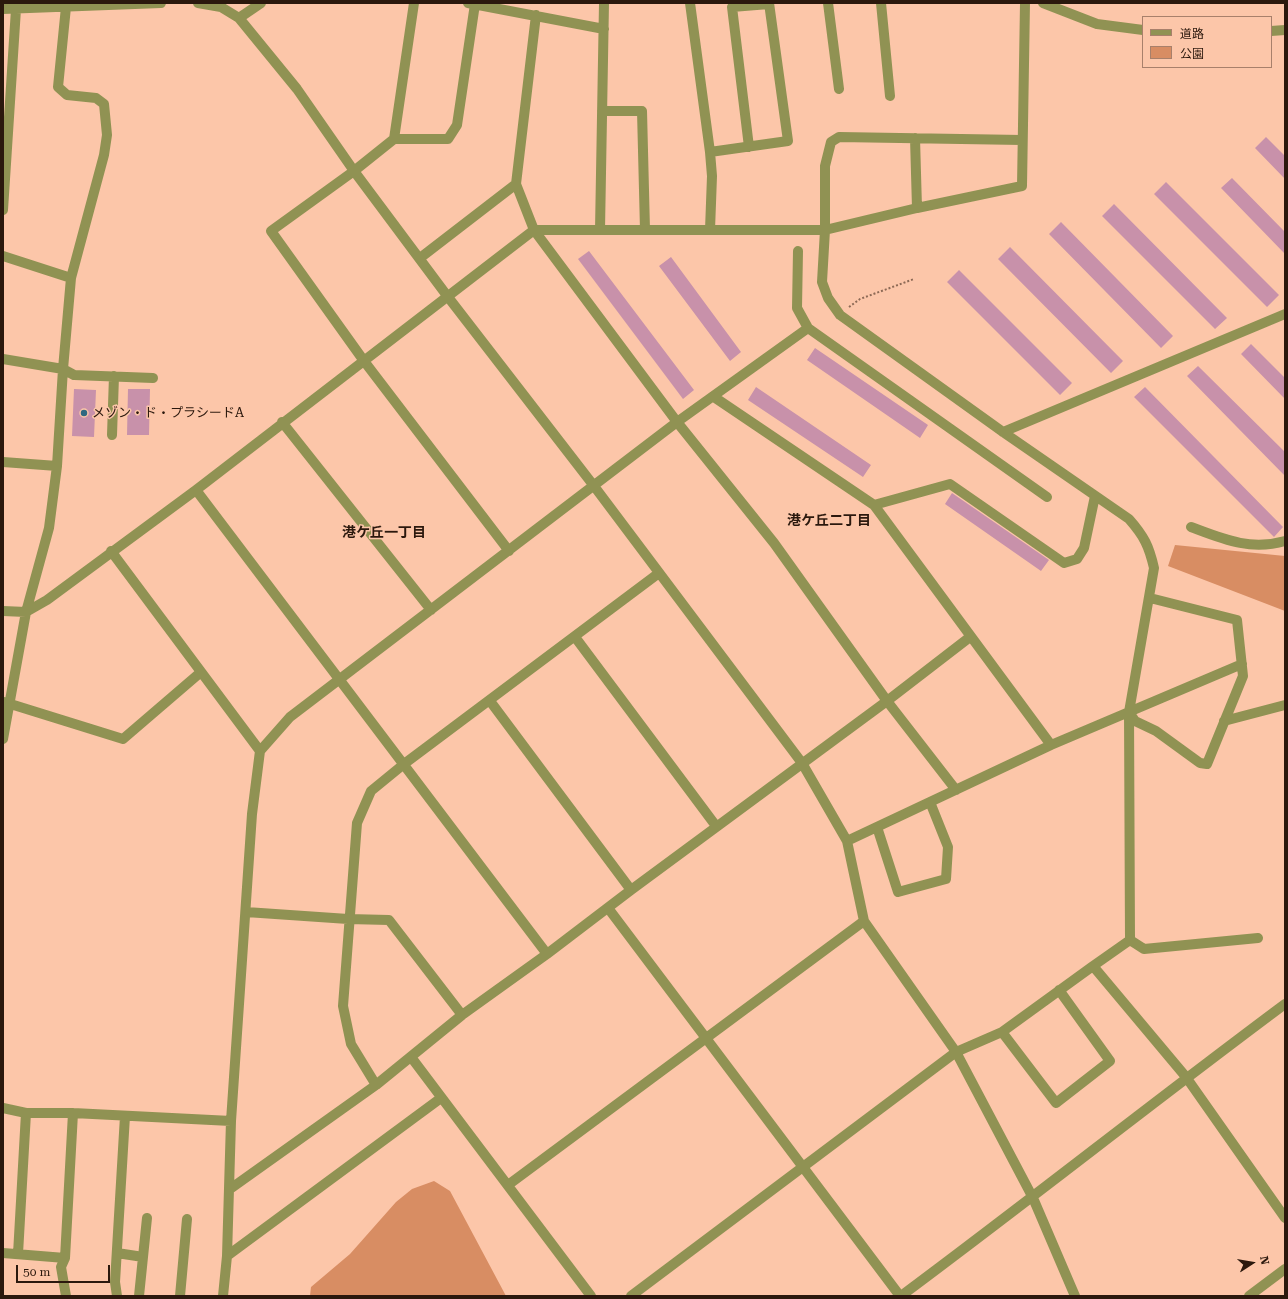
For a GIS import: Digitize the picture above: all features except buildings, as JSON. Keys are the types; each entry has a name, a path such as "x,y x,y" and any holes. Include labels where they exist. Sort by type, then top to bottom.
{"street":[{"path":"3,9 161,3"},
{"path":"198,3 221,7 239,18 297,89 354,171 448,297 594,486 802,763 847,841 864,921 956,1052 1033,1198 1075,1296"},
{"path":"239,18 261,3"},
{"path":"394,140 414,3"},
{"path":"600,230 604,3"},
{"path":"690,3 710,152 712,176 710,230"},
{"path":"828,3 839,89"},
{"path":"881,3 890,96"},
{"path":"3,611 26,612 47,600 196,490 282,422 534,230 825,230 1022,186 1025,3"},
{"path":"1043,3 1097,24 1142,30"},
{"path":"509,551 364,361 271,231 394,140 448,139 457,125 472,4 604,29"},
{"path":"710,152 788,141 769,4 732,8 749,146"},
{"path":"3,738 6,703 26,612 49,528 57,466 63,369 71,278 104,155 107,134 104,104 96,98 67,95 58,87 66,7"},
{"path":"3,210 16,9"},
{"path":"536,15 516,184 534,230 677,422 774,543 887,701 956,790"},
{"path":"1272,31 1285,30"},
{"path":"602,111 642,111 645,230"},
{"path":"1022,140 839,137 831,142 825,166 825,230 822,282 828,298 840,315 1003,432 1129,519 1149,547 1154,568 1130,712 1130,940"},
{"path":"915,138 918,208"},
{"path":"420,258 516,184"},
{"path":"798,251 797,308 808,328 1047,497"},
{"path":"3,256 71,278"},
{"path":"1003,432 1285,314"},
{"path":"223,1296 227,1256 231,1122 252,814 260,751 290,716 677,422 714,397 808,328"},
{"path":"3,359 63,369 74,374 153,378"},
{"path":"112,435 114,376"},
{"path":"714,397 874,505 1051,746"},
{"path":"282,422 431,610"},
{"path":"3,462 57,466"},
{"path":"874,505 950,484 1064,563 1078,559 1084,548 1095,496"},
{"path":"196,490 547,954"},
{"path":"1191,527 1233,543 1270,545 1285,540"},
{"path":"111,552 260,751"},
{"path":"376,1085 351,1044 343,1006 348,919 357,823 371,791 404,764 659,573"},
{"path":"1130,712 1135,721 1156,731 1200,763 1206,764 1243,676 1237,620 1150,598"},
{"path":"575,637 716,826"},
{"path":"230,1189 376,1085 462,1015 547,954 716,826 887,701 970,637"},
{"path":"847,841 1051,746 1242,664"},
{"path":"6,703 123,739 201,672"},
{"path":"490,701 631,890"},
{"path":"1224,721 1285,705"},
{"path":"877,827 898,892 946,879 948,847 930,802"},
{"path":"608,908 901,1296 1033,1198 1186,1077 1285,1004"},
{"path":"246,912 348,919 389,920 462,1015"},
{"path":"508,1185 864,921"},
{"path":"1130,940 1144,950 1258,938"},
{"path":"631,1296 956,1052 1002,1032 1130,940"},
{"path":"1093,966 1186,1077 1285,1218"},
{"path":"1002,1032 1056,1103 1110,1061 1059,990"},
{"path":"411,1057 590,1296"},
{"path":"227,1256 441,1098"},
{"path":"3,1108 26,1113 73,1113 231,1122"},
{"path":"18,1254 26,1113"},
{"path":"66,1296 61,1267 65,1258 73,1113"},
{"path":"117,1296 115,1282 125,1116"},
{"path":"139,1296 147,1218"},
{"path":"180,1296 187,1219"},
{"path":"3,1253 65,1258"},
{"path":"117,1254 143,1257"},
{"path":"1249,1296 1285,1269"}],"path":[{"path":"840,315 860,299 914,279"}],"green space":[{"path":"1175,545 1285,556 1285,611 1168,566"},
{"path":"434,1181 450,1191 506,1296 310,1296 311,1287 350,1254 396,1202 412,1189"}],"place":[{"name":"メゾン・ド・プラシードA","path":"84,413"}],"district":[{"name":"港ケ丘二丁目","path":"829,521"},
{"name":"港ケ丘一丁目","path":"384,533"}]}
